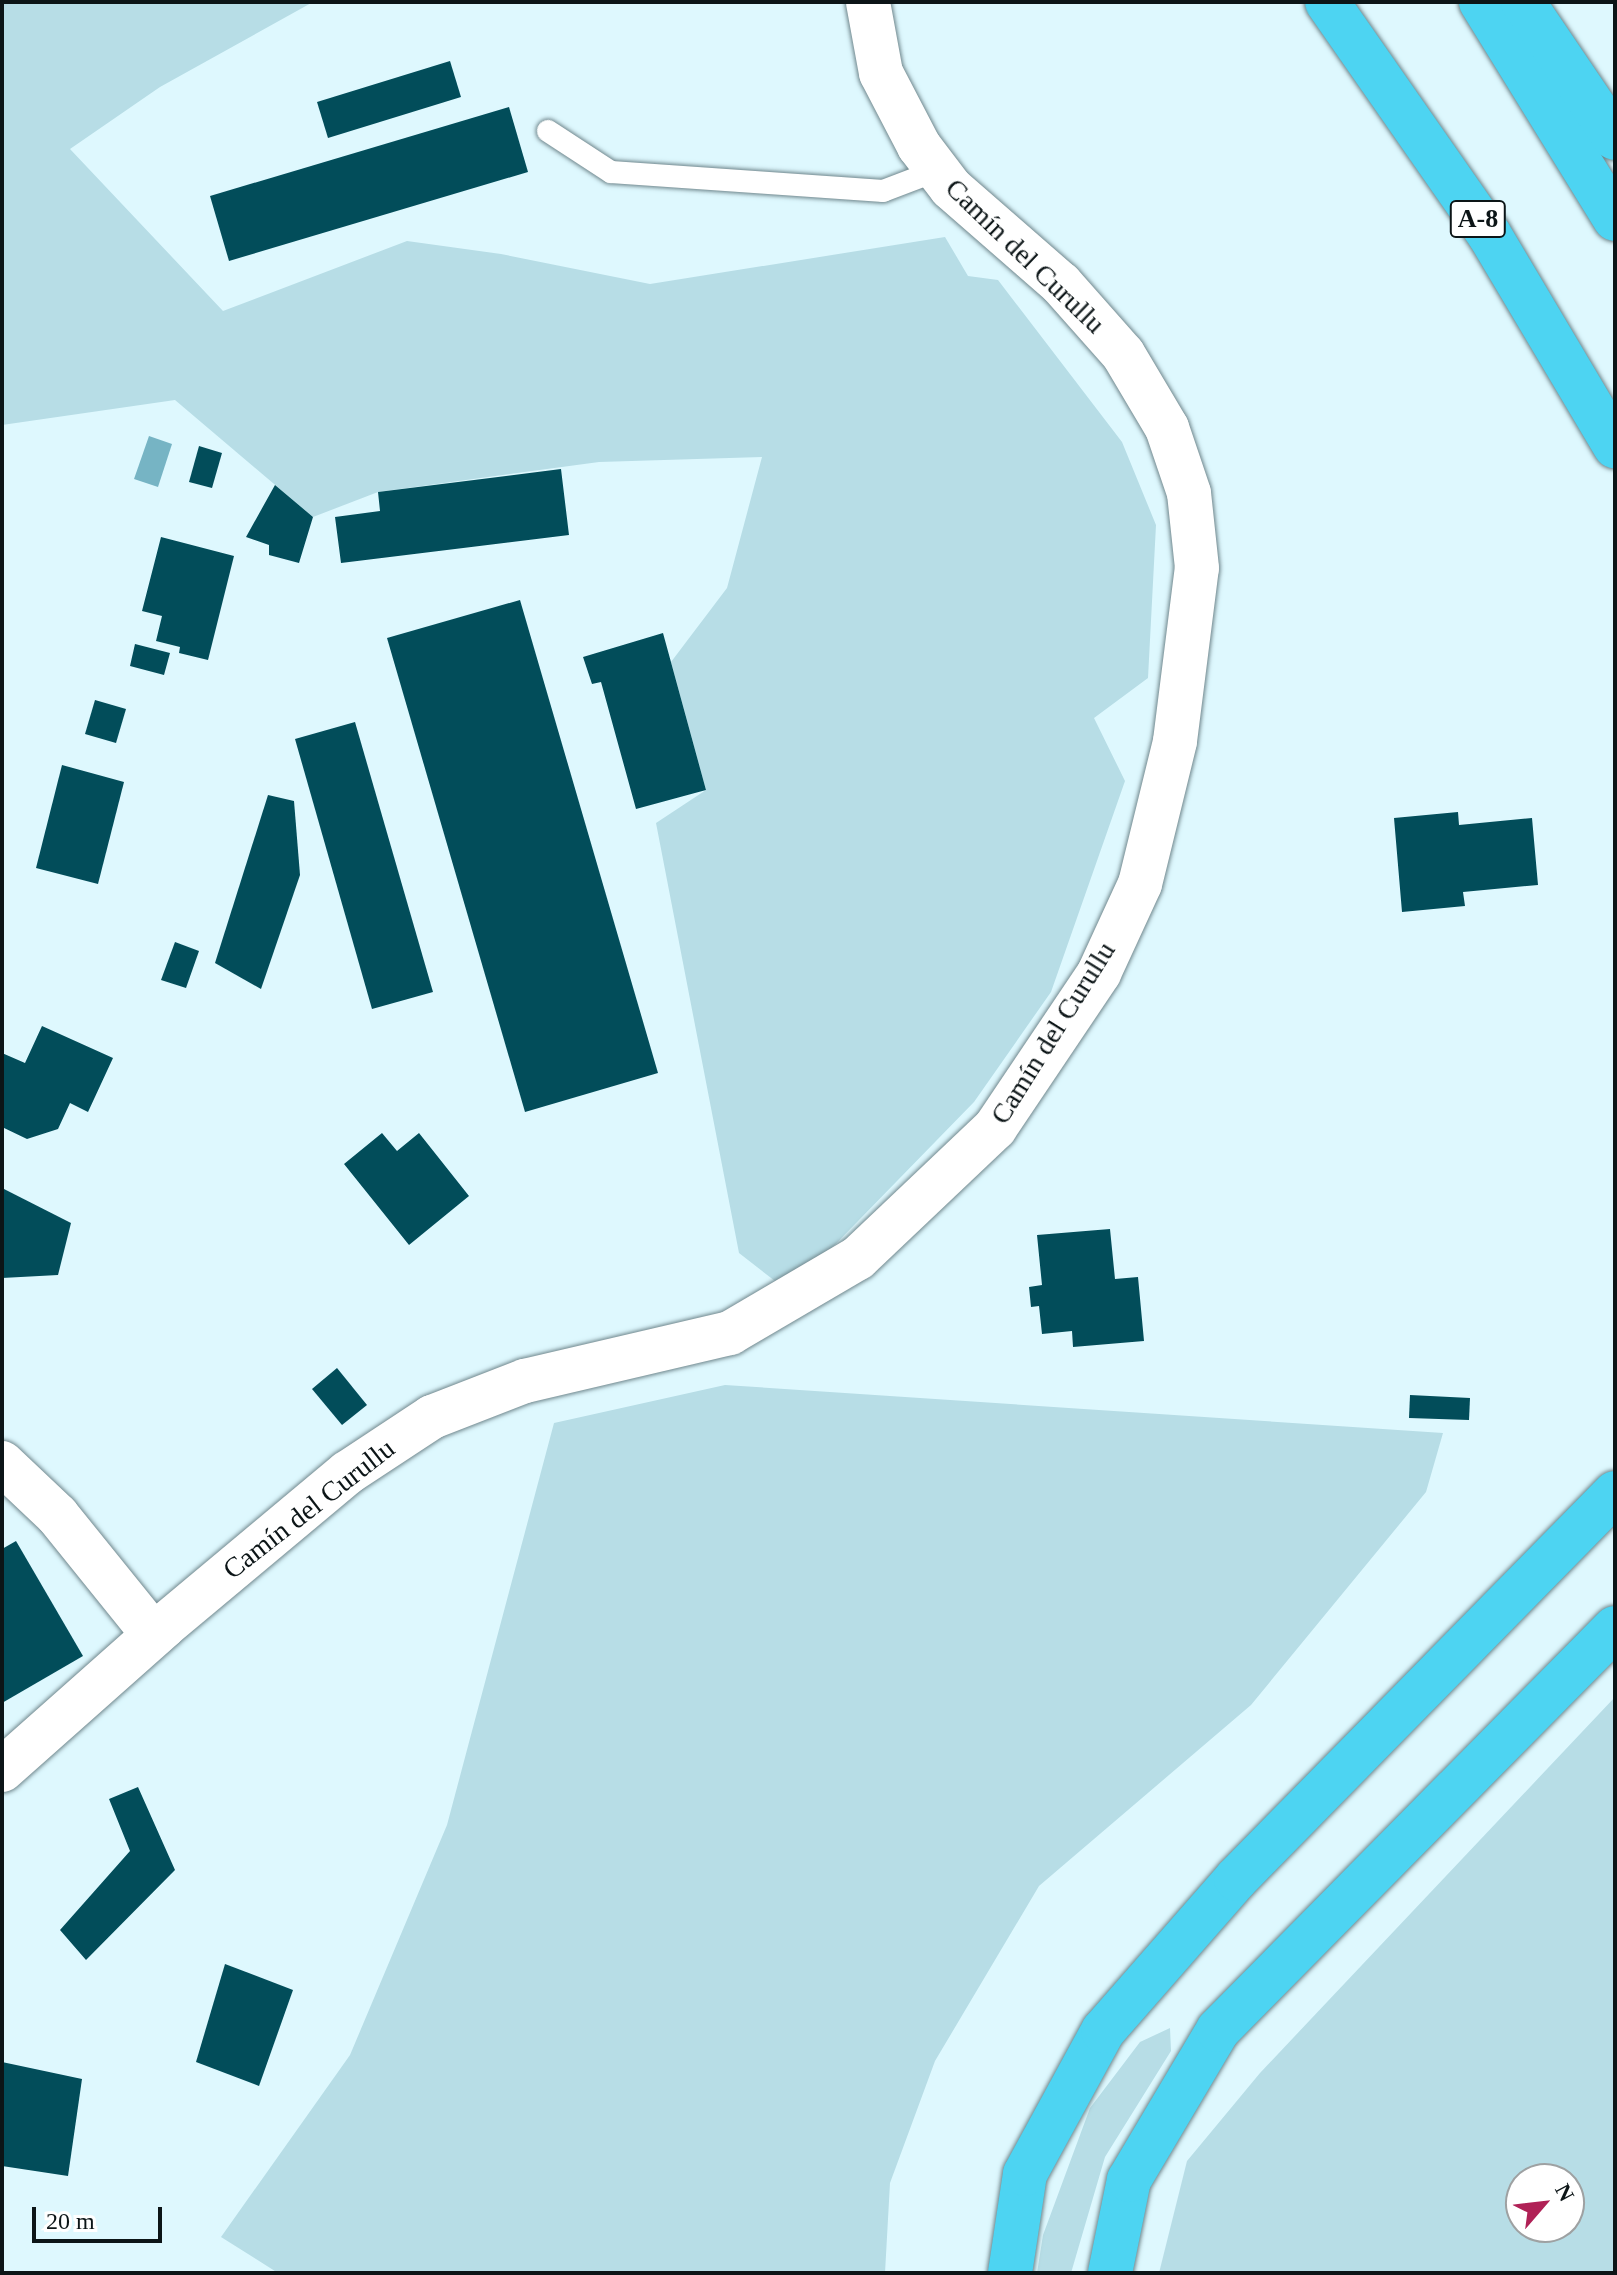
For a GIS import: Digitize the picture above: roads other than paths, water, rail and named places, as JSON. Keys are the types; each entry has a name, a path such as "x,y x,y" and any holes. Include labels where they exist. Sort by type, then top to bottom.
{"highway":[{"name":"A-8","path":"1327,2 1489,234 1615,446"},
{"path":"1481,2 1615,219"},
{"path":"1523,2 1615,138"},
{"path":"1010,2273 1025,2174 1103,2031 1236,1879 1615,1493"},
{"path":"1110,2273 1129,2180 1218,2030 1615,1628"}],"street":[{"name":"Camín del Curullu","path":"2,1770 154,1635 347,1473 432,1417 525,1381 730,1333 858,1258 995,1128 1099,973 1140,884 1175,741 1197,568 1189,493 1167,428 1123,354 1061,284 951,188 919,146 881,73 868,2"},
{"path":"2,1463 57,1515 154,1635"}],"lane":[{"path":"548,131 611,172 883,191 938,170"}]}
